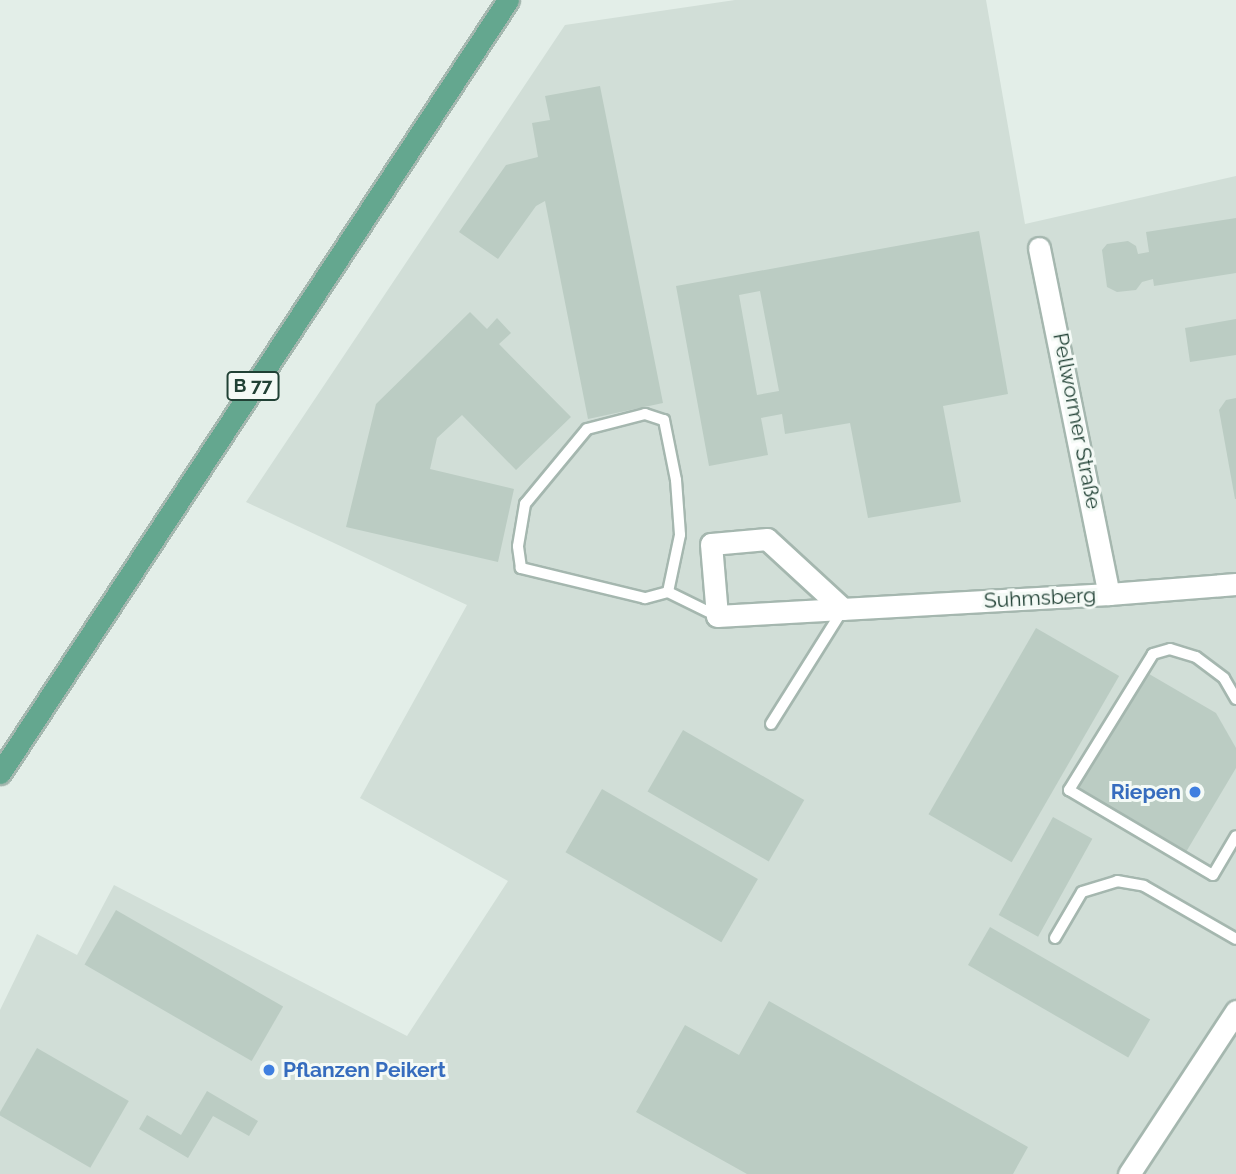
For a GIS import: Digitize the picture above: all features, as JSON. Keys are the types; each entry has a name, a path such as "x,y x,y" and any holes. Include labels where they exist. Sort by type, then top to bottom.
{"main road":[{"name":"B 77","path":"0,773 508,0"}],"street":[{"name":"Pellwormer Straße","path":"1039,248 1109,594"},
{"path":"717,616 711,544 767,539 843,609"},
{"name":"Suhmsberg","path":"717,616 1109,594 1236,584"},
{"path":"1129,1174 1236,1011"}],"lane":[{"path":"668,593 680,535 677,480 664,420 645,414 587,429 525,504 518,547 521,568 645,598 668,593 717,616"},
{"path":"771,724 843,609"},
{"path":"1236,699 1224,678 1196,657 1170,649 1153,654 1069,790 1213,875 1236,836"},
{"path":"1055,938 1082,892 1117,881 1144,886 1236,939"}],"shaded area":[{"path":"735,0 986,0 1025,224 1236,176 1236,1174 0,1174 0,1010 37,934 77,955 114,885 407,1036 508,881 360,798 467,605 246,502 565,25"}],"building":[{"path":"600,86 663,403 588,419 545,201 536,206 498,259 459,232 506,165 538,157 532,123 550,120 545,96"},
{"path":"1236,218 1236,273 1154,286 1153,279 1142,282 1136,290 1117,292 1107,287 1102,250 1107,244 1128,241 1136,246 1138,254 1149,252 1146,232"},
{"path":"979,231 1008,394 943,406 961,502 868,518 850,423 785,434 782,414 761,418 768,455 709,466 676,286","holes":["760,291 779,391 757,395 739,295"]},
{"path":"470,312 487,329 497,318 511,333 499,344 571,417 516,470 462,415 437,438 430,469 514,489 498,562 346,527 376,404"},
{"path":"1236,319 1236,355 1190,362 1185,328"},
{"path":"1236,398 1235,499 1219,410 1226,400"},
{"path":"1036,628 1119,676 1012,862 928,814"},
{"path":"1144,671 1216,713 1236,748 1236,768 1186,852 1076,787"},
{"path":"683,730 804,800 769,861 648,791"},
{"path":"602,789 758,879 721,942 566,852"},
{"path":"1053,817 1092,839 1038,937 999,915"},
{"path":"116,910 283,1006 252,1061 84,965"},
{"path":"990,927 1150,1020 1128,1058 968,965"},
{"path":"769,1001 1028,1147 1013,1174 747,1174 636,1112 685,1025 739,1055"},
{"path":"37,1048 129,1101 90,1168 0,1116"},
{"path":"207,1091 258,1121 249,1136 213,1116 188,1158 139,1129 147,1115 181,1135"}],"place":[{"name":"Riepen","path":"1195,792"},
{"name":"Pflanzen Peikert","path":"269,1070"}]}
